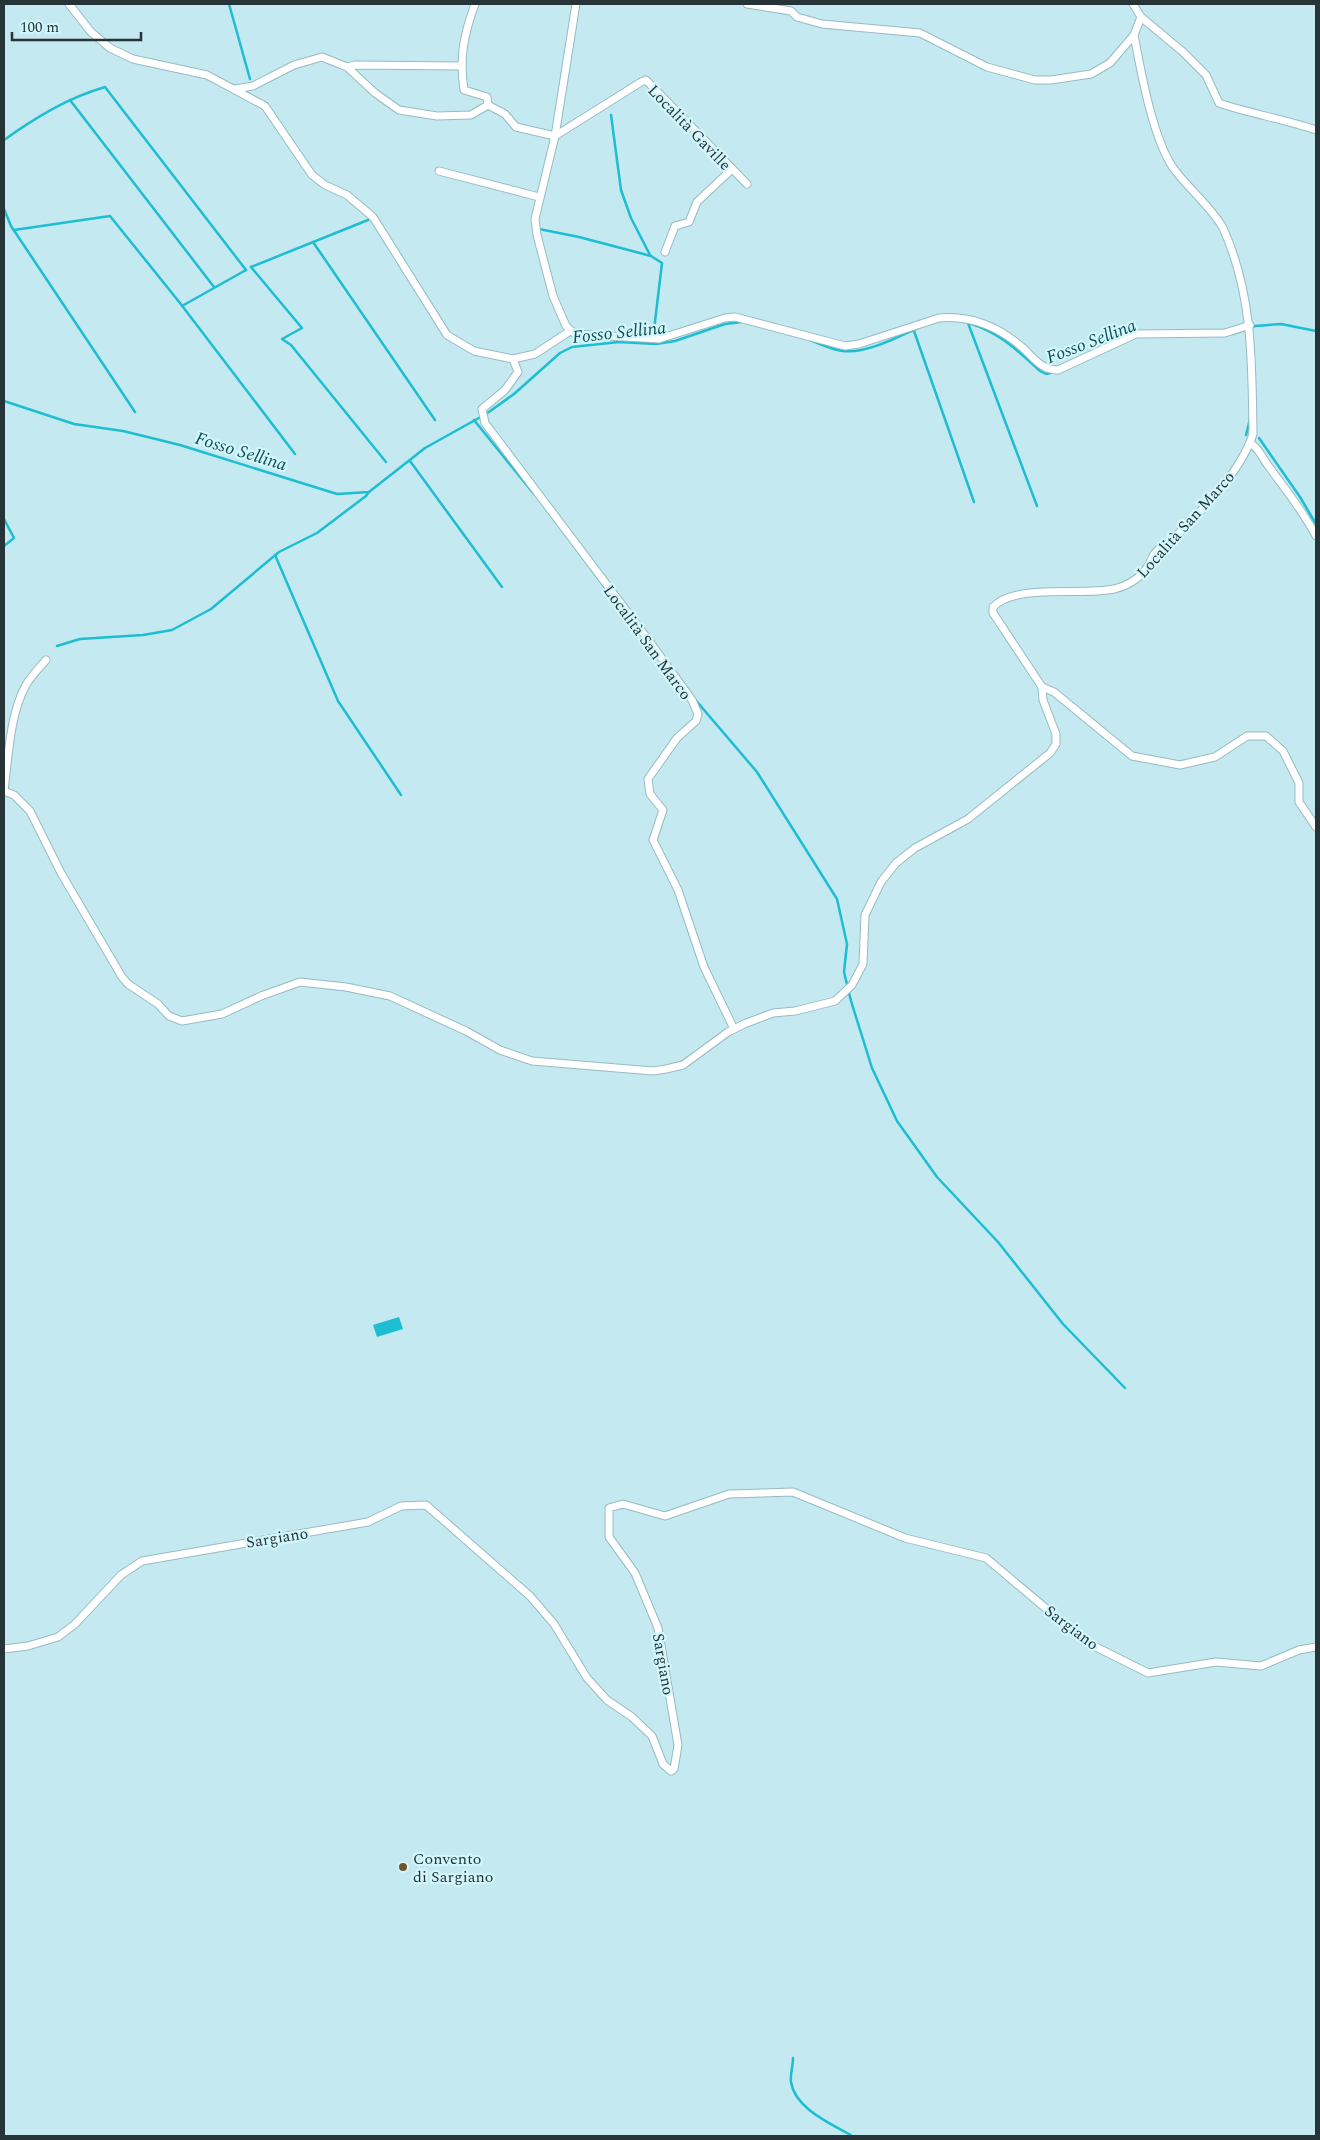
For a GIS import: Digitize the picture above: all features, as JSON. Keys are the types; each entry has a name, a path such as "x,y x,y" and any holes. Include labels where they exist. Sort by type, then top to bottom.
{"street":[{"path":"69,4 91,32 110,48 133,59 207,75 264,106 312,175 325,186 347,195 372,217 447,335 474,351 513,359 535,354 570,331"},
{"path":"475,4 468,21 460,66 464,90 487,97 488,105"},
{"path":"576,4 555,136 536,210 537,236 553,296 570,331 582,336 659,339 725,318 735,317 852,346 939,318 953,317 991,325 1024,348 1044,367 1058,370 1136,334 1225,333 1250,325"},
{"path":"747,4 791,12 797,17 822,24 920,33 987,67 1035,80 1051,80 1091,74 1110,64 1134,35 1140,17"},
{"path":"1133,4 1140,17 1183,52 1206,75 1219,103 1245,112 1284,119 1316,130"},
{"name":"Località San Marco","path":"513,359 518,372 505,390 482,409 485,423 647,638 692,700 698,714 696,721 677,738 648,779 650,794 663,810 653,840 678,890 704,967 734,1029 773,1013 835,1001 852,985 863,964 865,915 880,882 896,863 915,848 968,819 1050,753 1056,744 1056,734 1043,700 1042,687 998,622 993,613 993,607 998,602 1019,595 1114,589 1133,582 1148,568 1154,553 1175,536 1225,483 1250,443 1253,434 1251,334 1240,275 1222,226 1174,169 1164,150 1142,77 1134,35"},
{"path":"235,89 254,86 294,65 322,57 347,67 375,93 399,110 437,116 471,115 488,105"},
{"path":"347,67 355,65 460,66"},
{"name":"Località Gaville","path":"555,136 646,80 652,84 731,170 747,184"},
{"path":"488,105 505,114 516,127 555,136"},
{"path":"665,252 675,226 689,222 697,202 731,170"},
{"path":"439,171 540,197"},
{"path":"1250,443 1257,447 1266,463 1295,499 1316,536"},
{"path":"46,660 27,683 20,699 9,748 4,791 14,795 30,811 61,873 128,984 151,998 175,1020 191,1021 222,1014 261,996 300,982 346,987 390,996 466,1031 500,1050 532,1061 653,1070 683,1065 734,1029"},
{"path":"1042,687 1054,692 1132,756 1180,765 1216,757 1247,736 1266,736 1283,751 1300,784 1299,802 1316,827"},
{"name":"Sargiano","path":"4,1649 28,1646 58,1636 75,1624 120,1575 142,1561 368,1522 401,1506 426,1505 530,1596 554,1624 587,1678 608,1700 632,1717 652,1736 663,1764 671,1771 674,1769 678,1745 658,1628 635,1573 610,1538 609,1508 623,1504 665,1516 729,1494 793,1492 905,1538 986,1558 1086,1642 1148,1673 1216,1662 1261,1666 1298,1650 1316,1647"}],"water":[{"path":"399,1317 403,1329 377,1337 373,1325"}],"waterway":[{"path":"229,4 250,79"},
{"path":"4,140 52,109 105,87 246,270"},
{"path":"70,100 214,287"},
{"path":"611,115 621,190 631,218 650,255"},
{"path":"4,209 11,226 135,412"},
{"path":"14,230 110,216 180,303 295,454"},
{"path":"251,267 368,220"},
{"path":"539,229 579,237 651,256 662,263 653,338"},
{"path":"313,242 435,420"},
{"path":"251,267 302,328 282,339 291,345 386,462"},
{"path":"182,306 246,270"},
{"name":"Fosso Sellina","path":"4,401 74,424 123,431 180,445 337,494 369,492 425,448 486,414 514,394 560,353 572,347 619,342 656,344 675,341 725,324 742,322"},
{"path":"968,323 1037,506"},
{"name":"Fosso Sellina","path":"969,323 999,337 1040,371 1046,374 1054,372"},
{"name":"Fosso Sellina","path":"1233,334 1255,326 1281,324 1316,331"},
{"name":"Fosso Sellina","path":"810,340 826,347 843,351 862,350 882,344 918,328"},
{"path":"914,331 974,502"},
{"path":"1246,435 1250,419"},
{"path":"474,420 534,494"},
{"path":"1259,438 1300,497 1316,524"},
{"path":"410,461 502,587"},
{"path":"57,646 80,639 143,635 172,630 211,609 279,552 317,533 369,492"},
{"path":"538,498 637,630"},
{"path":"4,519 14,538 4,546"},
{"path":"275,555 338,701 401,795"},
{"path":"693,697 757,772 837,899 847,944 844,972 851,1001 872,1068 897,1121 937,1177 998,1242 1063,1324 1125,1388"},
{"path":"793,2058 791,2082 799,2100 816,2115 852,2136"}],"place":[{"name":"Convento di Sargiano","path":"403,1867"}]}
